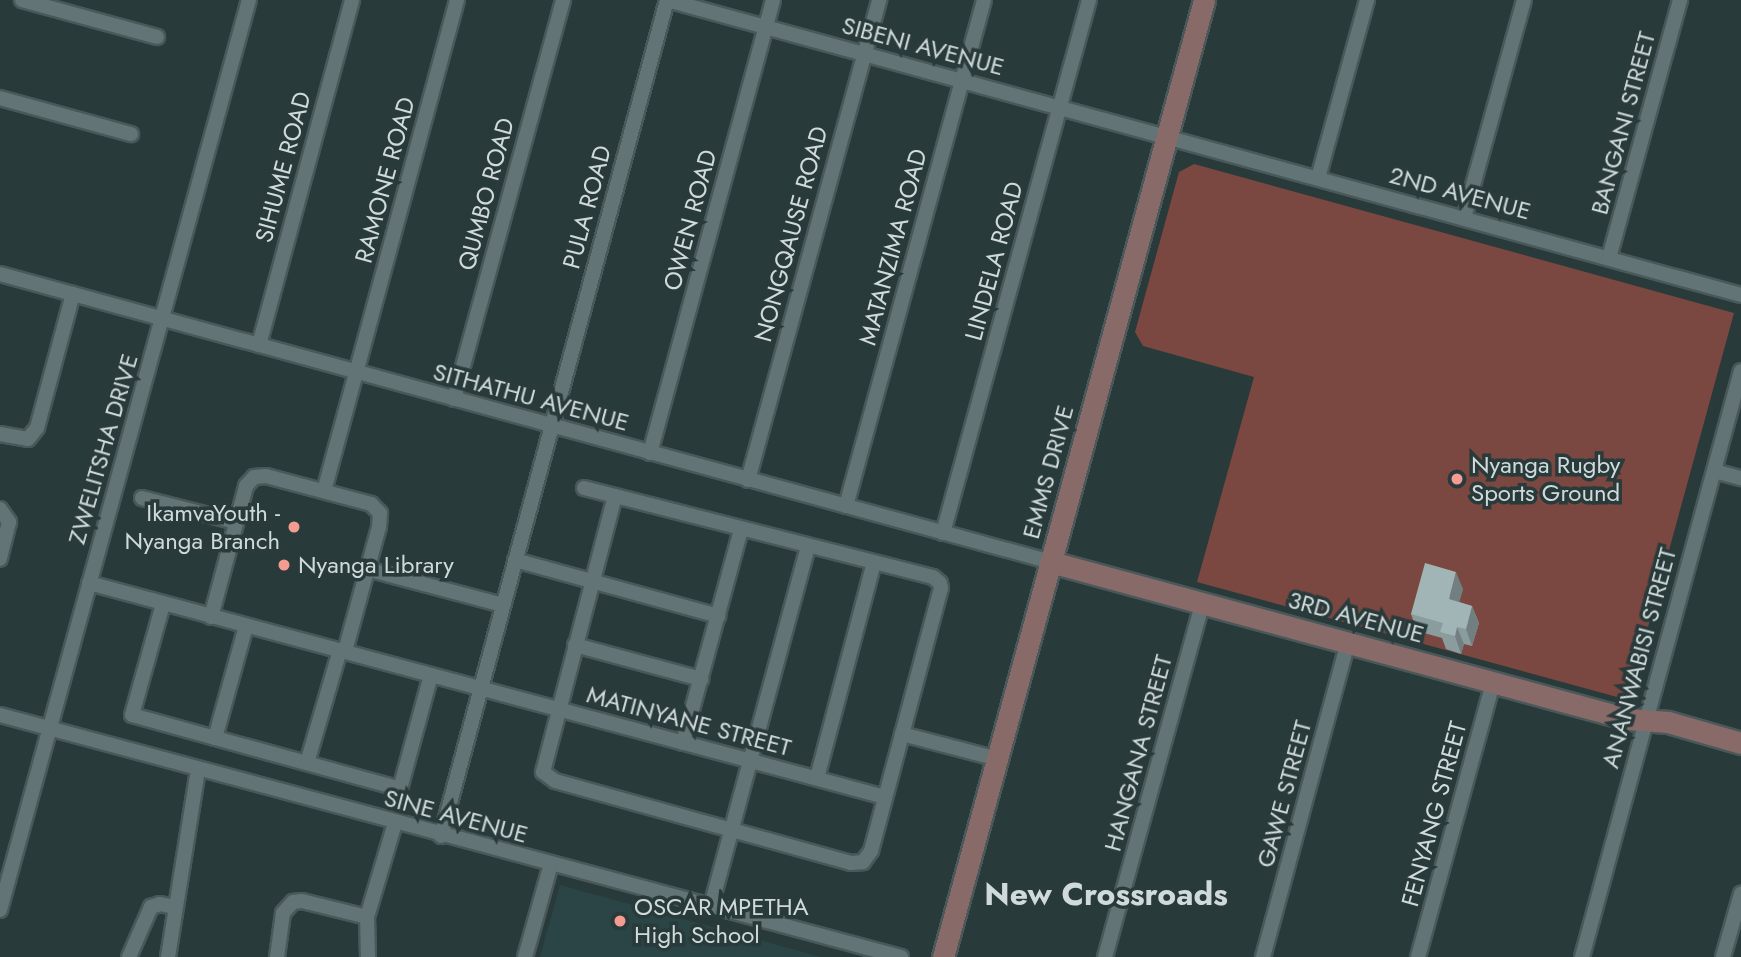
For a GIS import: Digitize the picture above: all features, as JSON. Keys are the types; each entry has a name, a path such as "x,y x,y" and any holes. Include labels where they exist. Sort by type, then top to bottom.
{"street":[{"path":"22,0 157,37"},
{"name":"ZWELITSHA DRIVE","path":"0,910 249,0"},
{"name":"SIHUME ROAD","path":"259,345 352,0"},
{"name":"RAMONE ROAD","path":"324,491 457,0"},
{"name":"QUMBO ROAD","path":"454,399 563,0"},
{"name":"SIBENI AVENUE","path":"667,0 1167,136"},
{"name":"PULA ROAD","path":"441,836 667,0"},
{"name":"OWEN ROAD","path":"650,453 773,0"},
{"name":"NONGQAUSE ROAD","path":"747,480 878,0"},
{"name":"MATANZIMA ROAD","path":"846,506 984,0"},
{"name":"LINDELA ROAD","path":"943,533 1089,0"},
{"name":"EMMS DRIVE","path":"943,957 1204,0"},
{"path":"1318,178 1367,0"},
{"path":"1464,218 1524,0"},
{"name":"BANGANI STREET","path":"1609,258 1680,0"},
{"path":"0,98 131,134"},
{"name":"2ND AVENUE","path":"1167,136 1741,295"},
{"name":"SITHATHU AVENUE","path":"0,274 1051,562"},
{"path":"0,434 28,439 37,428 73,294"},
{"name":"ANANWABISI STREET","path":"1582,957 1741,371"},
{"path":"1714,471 1741,478"},
{"path":"211,617 244,490 254,477 266,476 371,504 380,513 367,569 307,763"},
{"path":"584,488 933,577 942,588 867,859 858,863 547,777 543,765 615,496"},
{"path":"142,498 236,522"},
{"path":"0,509 9,522 0,559"},
{"path":"683,743 741,529"},
{"path":"711,906 808,546"},
{"path":"515,560 718,616"},
{"path":"817,778 874,562"},
{"name":"3RD AVENUE","path":"1051,562 1628,719 1668,722 1741,743"},
{"path":"367,569 503,605"},
{"name":"MATINYANE STREET","path":"89,583 885,797"},
{"name":"HANGANA STREET","path":"1105,957 1203,602"},
{"path":"163,604 132,715 400,789 431,675"},
{"path":"215,738 246,626"},
{"name":"GAWE STREET","path":"1263,957 1348,642"},
{"path":"575,645 701,679"},
{"name":"FENYANG STREET","path":"1418,957 1493,682"},
{"name":"SINE AVENUE","path":"0,715 441,836 901,957"},
{"path":"902,734 998,759"},
{"path":"168,957 198,769"},
{"path":"368,957 367,918 395,823"},
{"path":"526,957 551,864"},
{"path":"1723,957 1741,894"},
{"path":"277,957 283,913 293,902 302,901 367,918"},
{"path":"129,957 151,907 160,904 174,907"}],"shaded area":[{"name":"Nyanga Rugby Sports Ground","path":"1194,164 1734,313 1628,700 1197,582 1254,377 1143,346 1135,332 1179,172"},
{"name":"OSCAR MPETHA High School","path":"560,885 821,957 540,957"}],"building":[{"path":"1425,563 1456,572 1449,599 1472,606 1466,629 1457,627 1455,636 1440,632 1443,623 1411,614"}],"place":[{"name":"Nyanga Rugby Sports Ground","path":"1457,479"},
{"name":"IkamvaYouth - Nyanga Branch","path":"294,527"},
{"name":"Nyanga Library","path":"284,565"},
{"name":"OSCAR MPETHA High School","path":"620,921"}],"district":[{"name":"New Crossroads","path":"1106,894"}]}
